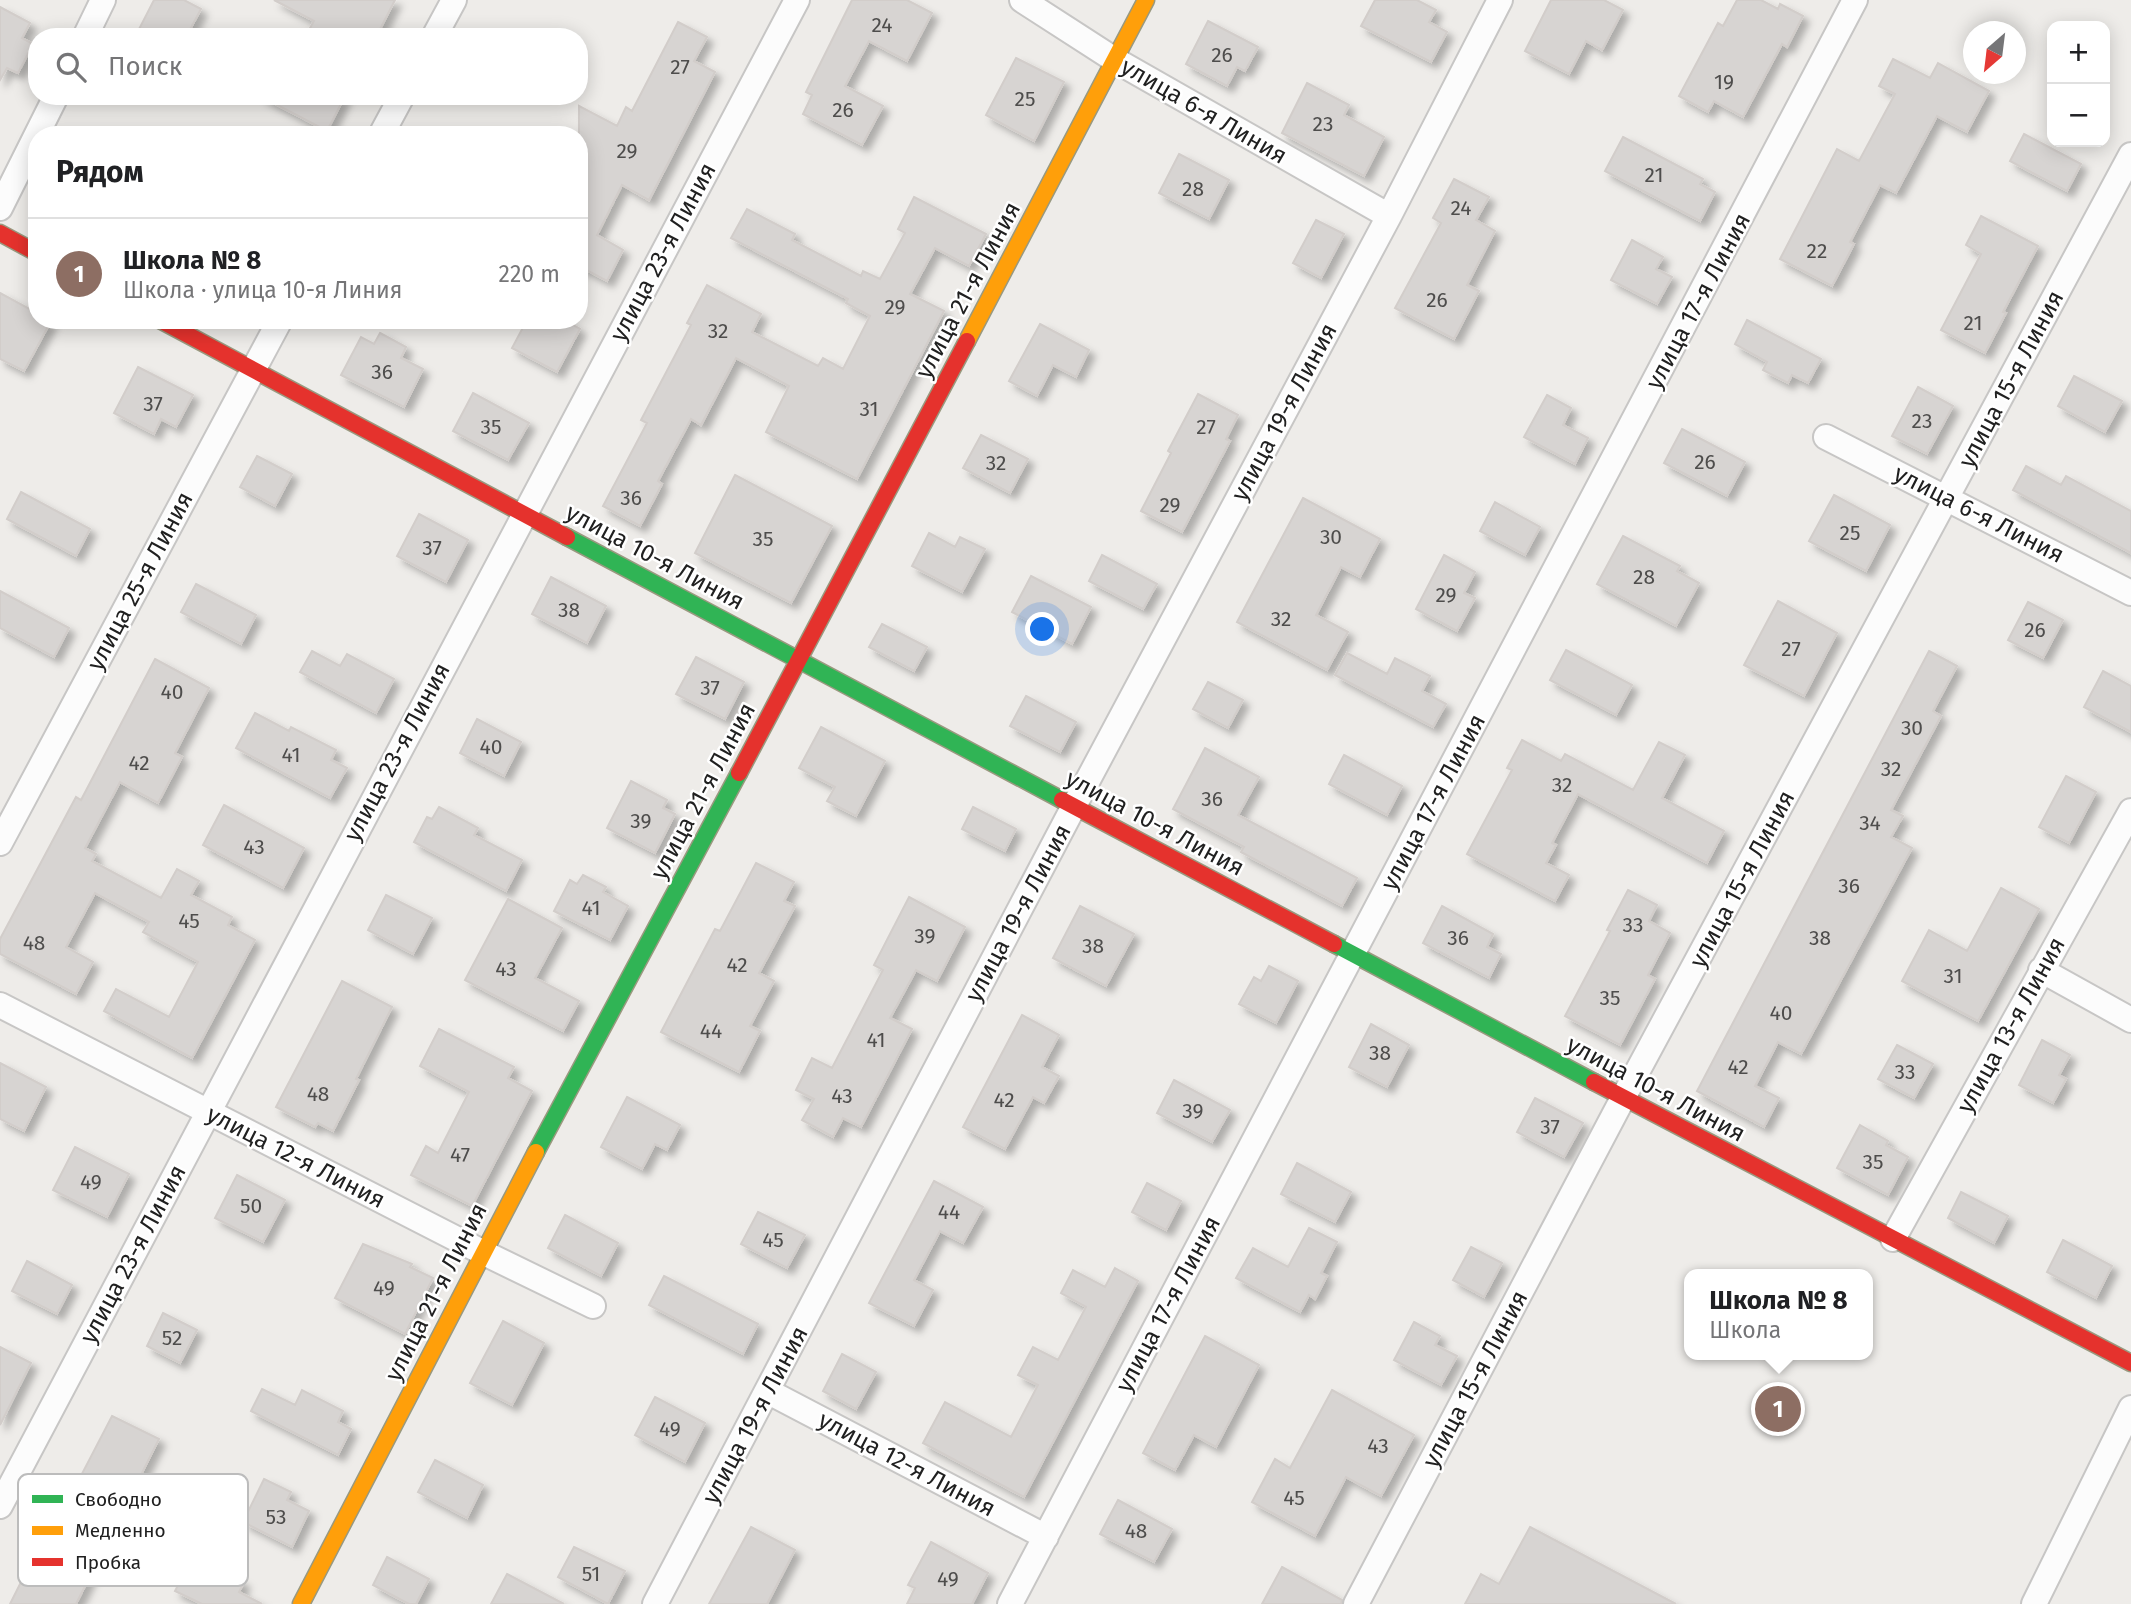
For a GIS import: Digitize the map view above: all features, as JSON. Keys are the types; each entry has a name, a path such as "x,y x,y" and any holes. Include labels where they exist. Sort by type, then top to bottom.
{"street":[{"path":"89,28 103,0"},
{"path":"439,28 454,0"},
{"name":"улица 23-я Линия","path":"0,1506 797,0"},
{"name":"улица 6-я Линия","path":"1022,0 1115,60 1389,216"},
{"name":"улица 21-я Линия","path":"301,1604 482,1252 800,659 1146,0"},
{"name":"улица 19-я Линия","path":"655,1604 1074,806 1389,216 1500,0"},
{"name":"улица 17-я Линия","path":"1010,1604 1856,0"},
{"path":"41,126 52,105"},
{"path":"386,126 397,105"},
{"path":"0,208 28,152"},
{"name":"улица 15-я Линия","path":"1356,1604 1623,1098 2131,155"},
{"path":"0,233 28,248"},
{"name":"улица 10-я Линия","path":"176,329 1623,1098 2131,1363"},
{"name":"улица 25-я Линия","path":"0,843 275,329"},
{"name":"улица 6-я Линия","path":"1826,437 2131,593"},
{"name":"улица 13-я Линия","path":"1892,1239 2131,811"},
{"path":"2041,970 2131,1020"},
{"name":"улица 12-я Линия","path":"0,1005 593,1306"},
{"name":"улица 12-я Линия","path":"767,1391 1046,1537"},
{"path":"2034,1604 2131,1409"}],"building":[{"path":"154,0 184,0 201,9 191,28 140,28"},
{"path":"274,0 395,0 381,28 310,28 314,21"},
{"path":"852,0 907,0 932,13 907,61 869,41 845,86 883,106 862,145 803,114 812,95 806,92"},
{"path":"1375,0 1417,0 1436,10 1429,22 1447,32 1431,62 1361,26"},
{"path":"1551,0 1604,0 1623,10 1602,50 1586,41 1569,74 1525,51"},
{"path":"1737,0 1761,0 1778,9 1780,4 1803,16 1787,47 1782,44 1743,117 1714,101 1708,112 1679,96 1718,23 1723,26"},
{"path":"0,7 30,23 22,38 28,41 28,54 18,73 7,68 0,80"},
{"path":"1208,21 1258,47 1245,71 1237,67 1227,86 1186,64"},
{"path":"678,22 707,37 694,61 715,72 649,200 622,185 597,235 623,250 607,281 588,271 588,126 579,126 579,106 617,126 626,107 632,111"},
{"path":"1016,58 1064,82 1034,141 986,115"},
{"path":"1893,59 1930,78 1938,63 1963,77 1963,84 1976,84 1989,91 1967,132 1937,116 1896,193 1880,185 1850,242 1854,244 1832,286 1780,259 1837,149 1859,161 1895,94 1879,86"},
{"path":"1307,83 1349,105 1344,115 1384,137 1364,176 1282,133"},
{"path":"277,105 340,105 330,126 317,126"},
{"path":"2024,134 2081,164 2067,191 2010,161"},
{"path":"1623,137 1703,179 1700,184 1715,192 1700,221 1605,171"},
{"path":"1179,154 1229,180 1209,219 1159,193"},
{"path":"1454,179 1489,197 1476,220 1495,231 1467,285 1479,291 1454,339 1395,308 1441,223 1433,218"},
{"path":"914,197 986,234 969,266 935,248 910,294 944,311 857,479 766,432 789,386 736,358 701,425 691,419 658,481 662,484 640,526 603,506 647,423 641,420 691,325 687,323 707,285 761,314 752,332 818,366 823,358 843,369 870,316 846,303 848,299 731,238 747,209 795,234 792,240 861,276 863,271 880,279 905,233 898,229"},
{"path":"1981,216 2038,246 1985,353 1941,330 1981,254 1966,245"},
{"path":"1316,220 1344,234 1321,278 1293,263"},
{"path":"1632,240 1663,257 1656,269 1672,277 1657,304 1611,280"},
{"path":"0,293 28,308 28,329 47,329 24,371 0,359"},
{"path":"1747,320 1821,359 1808,383 1792,375 1788,383 1763,370 1767,362 1735,344"},
{"path":"1040,324 1089,350 1076,377 1053,365 1037,396 1009,381"},
{"path":"522,329 580,329 557,372 512,348"},
{"path":"380,333 406,347 401,358 423,369 404,407 341,375 361,337 374,344"},
{"path":"138,367 193,395 176,427 161,419 154,434 114,413"},
{"path":"2074,376 2122,401 2105,432 2058,406"},
{"path":"1918,387 1953,406 1927,454 1892,436"},
{"path":"473,393 529,423 508,460 453,431"},
{"path":"1198,394 1238,415 1226,439 1230,441 1182,532 1141,511"},
{"path":"1547,395 1571,408 1563,425 1588,438 1575,464 1524,437"},
{"path":"1682,429 1745,462 1727,496 1664,463"},
{"path":"981,435 1028,459 1010,493 963,468"},
{"path":"257,456 292,474 275,506 240,487"},
{"path":"2026,466 2061,485 2066,476 2131,511 2131,553 2013,490"},
{"path":"735,475 832,526 791,603 695,553"},
{"path":"21,492 90,529 76,556 7,519"},
{"path":"1834,495 1890,525 1866,571 1809,541"},
{"path":"1303,498 1380,539 1360,577 1341,567 1316,615 1348,632 1327,670 1237,622"},
{"path":"1495,502 1540,527 1525,555 1480,531"},
{"path":"419,514 468,540 446,582 397,556"},
{"path":"929,533 955,547 960,537 985,549 962,592 912,566"},
{"path":"1623,536 1680,566 1677,571 1699,583 1676,626 1597,584"},
{"path":"1102,555 1157,584 1143,609 1089,581"},
{"path":"1444,555 1475,572 1464,593 1475,598 1457,631 1416,609"},
{"path":"1031,576 1091,607 1072,644 1012,612"},
{"path":"551,577 606,606 587,643 532,614"},
{"path":"196,584 256,615 241,644 181,612"},
{"path":"0,591 69,628 54,657 0,628"},
{"path":"1778,601 1837,633 1804,696 1744,665"},
{"path":"2028,602 2063,620 2043,658 2008,640"},
{"path":"882,624 927,647 914,671 869,647"},
{"path":"1566,650 1632,685 1616,715 1550,680"},
{"path":"312,651 340,666 347,654 394,679 376,713 300,672"},
{"path":"1929,651 1957,666 1933,711 1941,716 1891,810 1903,816 1891,837 1912,848 1801,1054 1778,1042 1755,1086 1779,1098 1764,1127 1697,1091"},
{"path":"1347,653 1387,674 1395,658 1430,676 1422,691 1446,704 1433,727 1335,675"},
{"path":"696,657 744,682 725,719 676,694"},
{"path":"155,659 209,688 175,753 182,757 158,803 120,782 85,848 96,854 92,861 161,898 177,869 199,881 191,895 232,917 228,925 255,940 192,1058 104,1011 116,989 169,1017 198,962 143,932 149,922 95,893 66,947 93,962 76,994 0,954 0,939 76,797 81,800"},
{"path":"2103,671 2131,686 2131,732 2084,707"},
{"path":"1208,682 1243,700 1228,728 1193,709"},
{"path":"1026,696 1076,722 1060,752 1010,726"},
{"path":"255,713 289,731 291,727 336,750 331,760 347,768 330,798 236,748"},
{"path":"477,719 521,742 504,776 460,753"},
{"path":"821,727 885,761 856,816 827,801 835,787 799,768"},
{"path":"1522,740 1561,761 1565,754 1633,790 1659,742 1685,755 1662,798 1724,831 1707,863 1578,794 1552,843 1556,845 1546,863 1569,875 1555,901 1467,854 1512,770 1507,768"},
{"path":"1205,748 1259,777 1238,815 1357,878 1342,906 1241,852 1244,847 1173,809"},
{"path":"1344,755 1402,786 1387,815 1329,784"},
{"path":"2066,776 2096,792 2069,843 2039,827"},
{"path":"631,781 667,800 663,808 675,814 655,853 607,828"},
{"path":"224,805 304,848 283,888 203,845"},
{"path":"439,807 478,828 474,835 522,860 506,891 414,842 427,817 432,819"},
{"path":"973,807 1016,829 1005,851 962,829"},
{"path":"756,863 794,882 784,901 795,906 759,973 774,981 750,1026 760,1031 739,1072 661,1032 715,929 720,931"},
{"path":"583,875 606,887 603,892 628,906 610,940 554,911 570,880 577,884"},
{"path":"2001,888 2039,909 1978,1021 1902,981 1929,930 1967,951"},
{"path":"1628,890 1657,905 1649,921 1670,933 1648,975 1655,979 1620,1045 1565,1016 1610,931 1607,930"},
{"path":"386,895 432,918 413,954 368,930"},
{"path":"909,897 965,927 937,981 916,970 890,1018 912,1029 861,1127 843,1118 833,1137 802,1120 814,1099 796,1090 812,1058 832,1068 883,970 874,965"},
{"path":"508,899 562,928 535,978 579,1001 563,1031 465,980"},
{"path":"1080,906 1134,934 1106,986 1053,958"},
{"path":"1442,906 1493,934 1487,947 1501,954 1489,978 1423,943"},
{"path":"1269,966 1298,981 1276,1023 1239,1004 1254,977 1261,981"},
{"path":"342,981 392,1007 333,1131 318,1123 315,1127 276,1107"},
{"path":"1022,1015 1059,1035 1042,1067 1059,1076 1044,1103 1033,1097 1005,1149 963,1127"},
{"path":"1371,1024 1409,1045 1387,1087 1349,1067"},
{"path":"439,1029 514,1067 508,1078 532,1091 472,1206 411,1175 426,1146 438,1153 469,1092 420,1066"},
{"path":"2042,1040 2070,1055 2059,1075 2066,1079 2053,1103 2019,1085"},
{"path":"1897,1045 1933,1064 1914,1098 1878,1079"},
{"path":"0,1063 46,1087 24,1131 0,1119"},
{"path":"1174,1080 1230,1110 1212,1142 1157,1113"},
{"path":"627,1097 680,1125 667,1150 655,1144 642,1169 601,1147"},
{"path":"1535,1098 1583,1123 1564,1157 1517,1132"},
{"path":"1860,1125 1888,1141 1886,1145 1908,1157 1888,1195 1837,1168"},
{"path":"75,1147 129,1174 107,1217 53,1190"},
{"path":"1297,1163 1351,1192 1335,1222 1281,1194"},
{"path":"237,1175 285,1200 263,1242 215,1218"},
{"path":"934,1181 983,1207 963,1243 940,1231 914,1280 933,1290 914,1326 869,1303"},
{"path":"1147,1183 1181,1201 1166,1230 1132,1212"},
{"path":"1961,1192 2008,1216 1994,1243 1948,1218"},
{"path":"758,1212 805,1235 787,1268 741,1244"},
{"path":"565,1215 618,1243 601,1276 548,1248"},
{"path":"1309,1228 1337,1242 1321,1273 1327,1276 1315,1299 1309,1295 1300,1312 1236,1278 1253,1248 1288,1267"},
{"path":"2063,1240 2112,1266 2096,1298 2047,1272"},
{"path":"363,1244 412,1264 410,1267 433,1278 405,1334 335,1298"},
{"path":"1471,1247 1502,1263 1484,1297 1453,1280"},
{"path":"27,1261 72,1285 57,1314 12,1291"},
{"path":"1115,1268 1138,1281 1024,1497 923,1443 945,1402 1011,1437 1038,1385 1018,1375 1033,1347 1058,1360 1086,1307 1061,1293 1073,1270 1105,1287"},
{"path":"664,1276 758,1324 743,1354 649,1305"},
{"path":"163,1313 197,1330 180,1363 147,1346"},
{"path":"503,1321 544,1343 512,1405 470,1383"},
{"path":"1414,1322 1440,1336 1435,1345 1457,1356 1441,1385 1394,1360"},
{"path":"1205,1336 1259,1365 1216,1447 1194,1435 1175,1470 1143,1453"},
{"path":"0,1347 31,1363 0,1425"},
{"path":"842,1354 876,1372 856,1409 823,1391"},
{"path":"262,1389 295,1405 302,1390 343,1411 338,1422 351,1429 338,1455 251,1411"},
{"path":"1332,1390 1414,1435 1381,1496 1346,1477 1315,1536 1252,1502 1275,1459 1290,1468"},
{"path":"655,1397 705,1423 685,1462 635,1435"},
{"path":"112,1416 159,1439 141,1474 82,1474"},
{"path":"435,1460 483,1485 467,1518 418,1492"},
{"path":"264,1479 291,1492 287,1500 309,1511 292,1547 248,1525 248,1512"},
{"path":"1118,1500 1172,1529 1154,1562 1100,1534"},
{"path":"751,1527 795,1550 767,1604 709,1604"},
{"path":"1530,1527 1676,1604 1465,1604 1481,1574 1499,1584"},
{"path":"931,1542 988,1573 972,1604 907,1604 915,1588 908,1585"},
{"path":"574,1547 625,1571 608,1604 558,1577"},
{"path":"387,1557 429,1579 416,1604 409,1604 373,1585"},
{"path":"1282,1567 1342,1600 1341,1604 1262,1604"},
{"path":"507,1574 564,1604 491,1604"},
{"path":"19,1586 85,1586 76,1604 10,1604"},
{"path":"178,1586 242,1586 239,1592 262,1604 202,1604 175,1591"}],"traffic: fast":[{"path":"567,537 1062,800"},
{"path":"536,1152 739,773"},
{"path":"1334,944 1594,1082"}],"traffic: slow":[{"path":"967,341 1146,0"},
{"path":"301,1604 536,1152"}],"traffic: jam":[{"path":"0,233 28,248"},
{"path":"177,329 567,537"},
{"path":"739,773 967,341"},
{"path":"1062,800 1334,944"},
{"path":"1594,1082 2131,1363"}],"place":[{"name":"Школа № 8","path":"1778,1409"}]}
